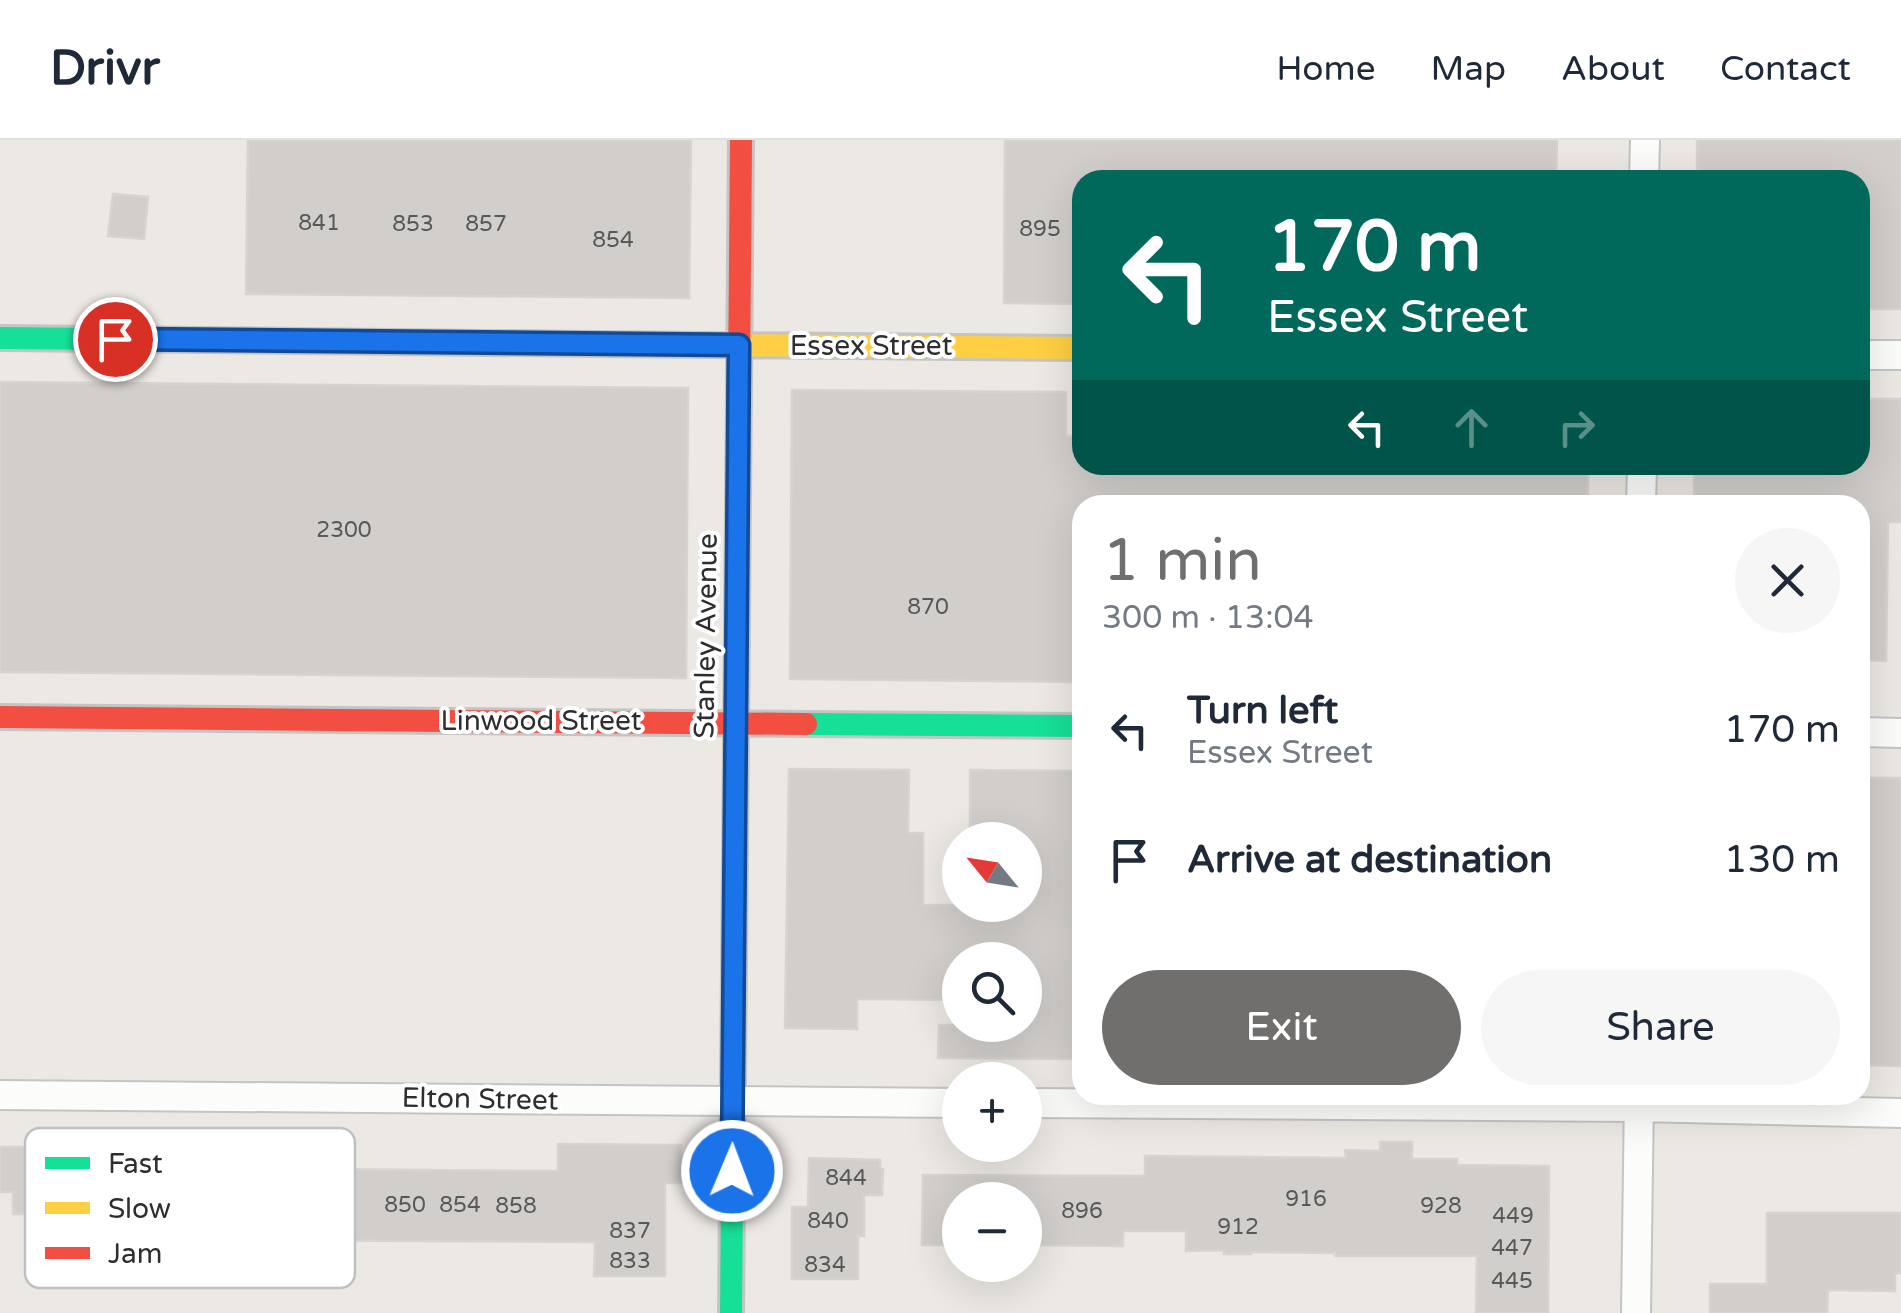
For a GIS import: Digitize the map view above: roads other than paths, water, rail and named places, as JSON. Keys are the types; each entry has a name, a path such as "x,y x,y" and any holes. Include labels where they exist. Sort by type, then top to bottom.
{"street":[{"name":"Stanley Avenue","path":"732,1313 741,140"},
{"path":"1644,140 1644,170"},
{"name":"Essex Street","path":"0,338 1072,348"},
{"path":"1870,355 1901,356"},
{"name":"Linwood Street","path":"0,717 1072,726"},
{"path":"1870,732 1901,733"},
{"name":"Elton Street","path":"0,1094 942,1103"},
{"path":"1042,1103 1072,1103"},
{"path":"1636,1313 1639,1105"},
{"path":"1726,1105 1901,1113"}]}
